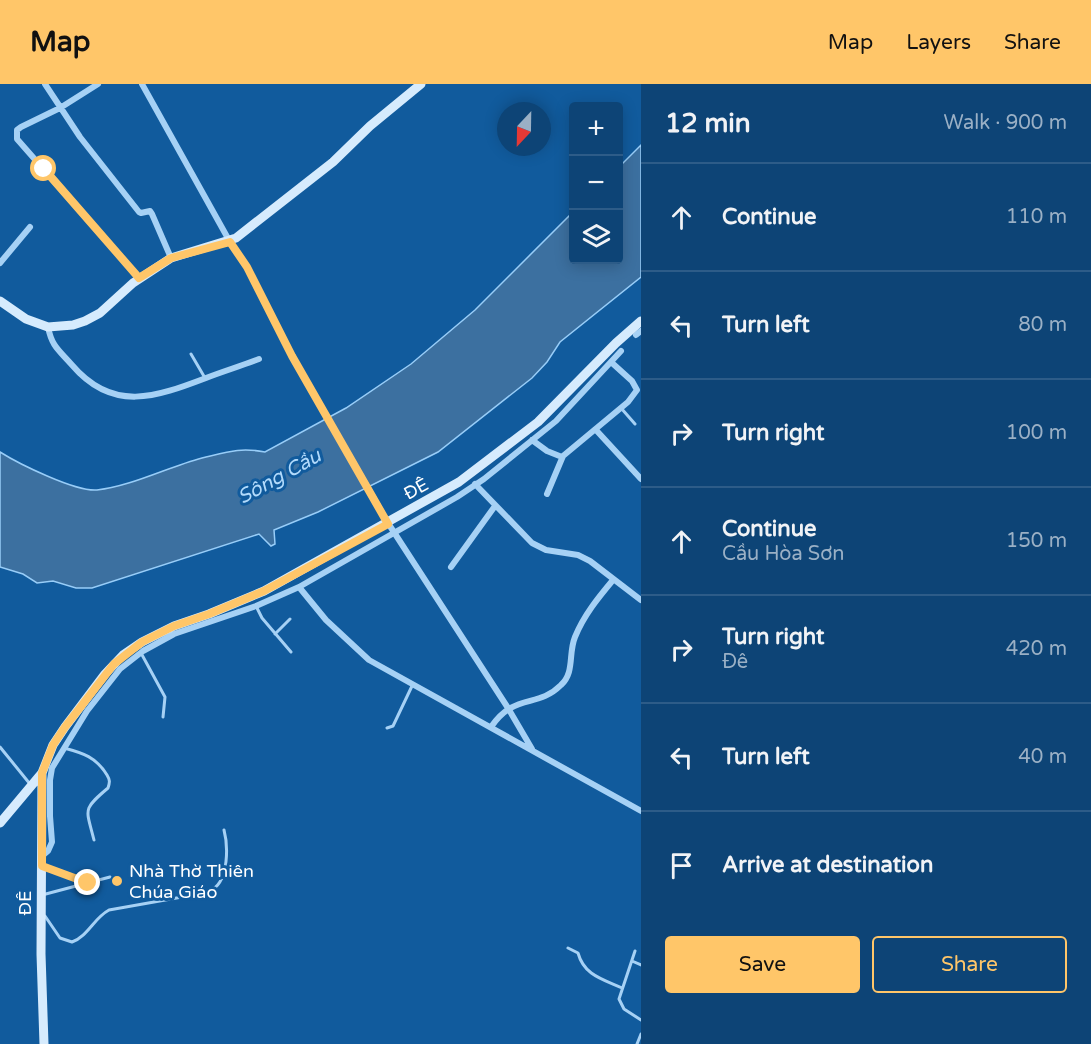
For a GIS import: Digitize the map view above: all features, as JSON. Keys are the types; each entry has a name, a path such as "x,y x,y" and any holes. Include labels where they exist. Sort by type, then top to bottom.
{"main road":[{"path":"0,302 26,319 48,327 73,325 85,321 100,313 139,278 171,258 230,242 333,162 379,118 421,84"},
{"name":"ĐÊ","path":"44,1044 42,773 53,745 105,674 123,655 142,642 174,626 264,591 388,524 459,482 538,422 641,321"},
{"path":"0,823 42,773"}],"street":[{"path":"45,84 80,137 139,212 150,210 171,258"},
{"path":"98,84 60,108 17,130 17,139 139,278"},
{"path":"142,84 230,242 247,267 292,356 388,524 508,708 532,749"},
{"path":"0,263 30,227"},
{"path":"48,327 51,342 82,377 121,396 140,397 165,393 259,359"},
{"path":"42,861 52,842 50,780 52,768 87,711 120,669 141,653 174,634 256,606 298,587 476,484 556,421 621,351"},
{"path":"547,494 562,457 621,408 637,390 632,381 611,362"},
{"path":"596,430 641,479"},
{"path":"532,440 547,451 562,457"},
{"path":"476,484 532,543 546,550 578,555 590,561 641,600"},
{"path":"451,567 495,506"},
{"path":"491,727 500,714 508,708 542,697 561,685 570,670 575,637 588,611 613,580"},
{"path":"298,587 326,620 369,660 412,686 532,749 641,811"}],"lane":[{"path":"191,354 205,378"},
{"path":"621,408 635,424"},
{"path":"256,606 275,634 291,652"},
{"path":"275,634 290,619"},
{"path":"141,653 165,697 163,717"},
{"path":"387,728 393,726 412,686"},
{"path":"0,747 31,785"},
{"path":"63,748 91,756 101,765 109,779 108,788 90,803 87,809 94,840"},
{"path":"42,911 60,939 72,942 85,935 109,910 190,896 213,889 219,883 226,861 227,843 224,830"},
{"path":"42,861 88,883"},
{"path":"42,895 110,877"},
{"path":"568,948 578,953 586,969 600,979 622,988"},
{"path":"635,951 619,999 621,1004 641,1020"},
{"path":"632,961 641,965"},
{"path":"637,1044 641,1034"}],"water":[{"name":"Sông Cầu","path":"641,145 641,277 560,342 547,362 532,378 438,452 318,512 274,530 275,544 271,546 259,534 92,588 76,588 53,581 37,583 23,574 0,567 0,452 62,482 97,490 123,485 219,454 241,450 265,452 346,408 411,364 475,310 569,216 569,264 623,264 623,163"}],"place":[{"name":"Nhà Thờ Thiên Chúa Giáo","path":"117,881"}],"route":[{"path":"44,169 139,278 171,258 230,242 247,267 292,356 388,524 264,591 174,626 142,642 123,655 105,674 53,745 42,773 42,866 88,883"}]}
